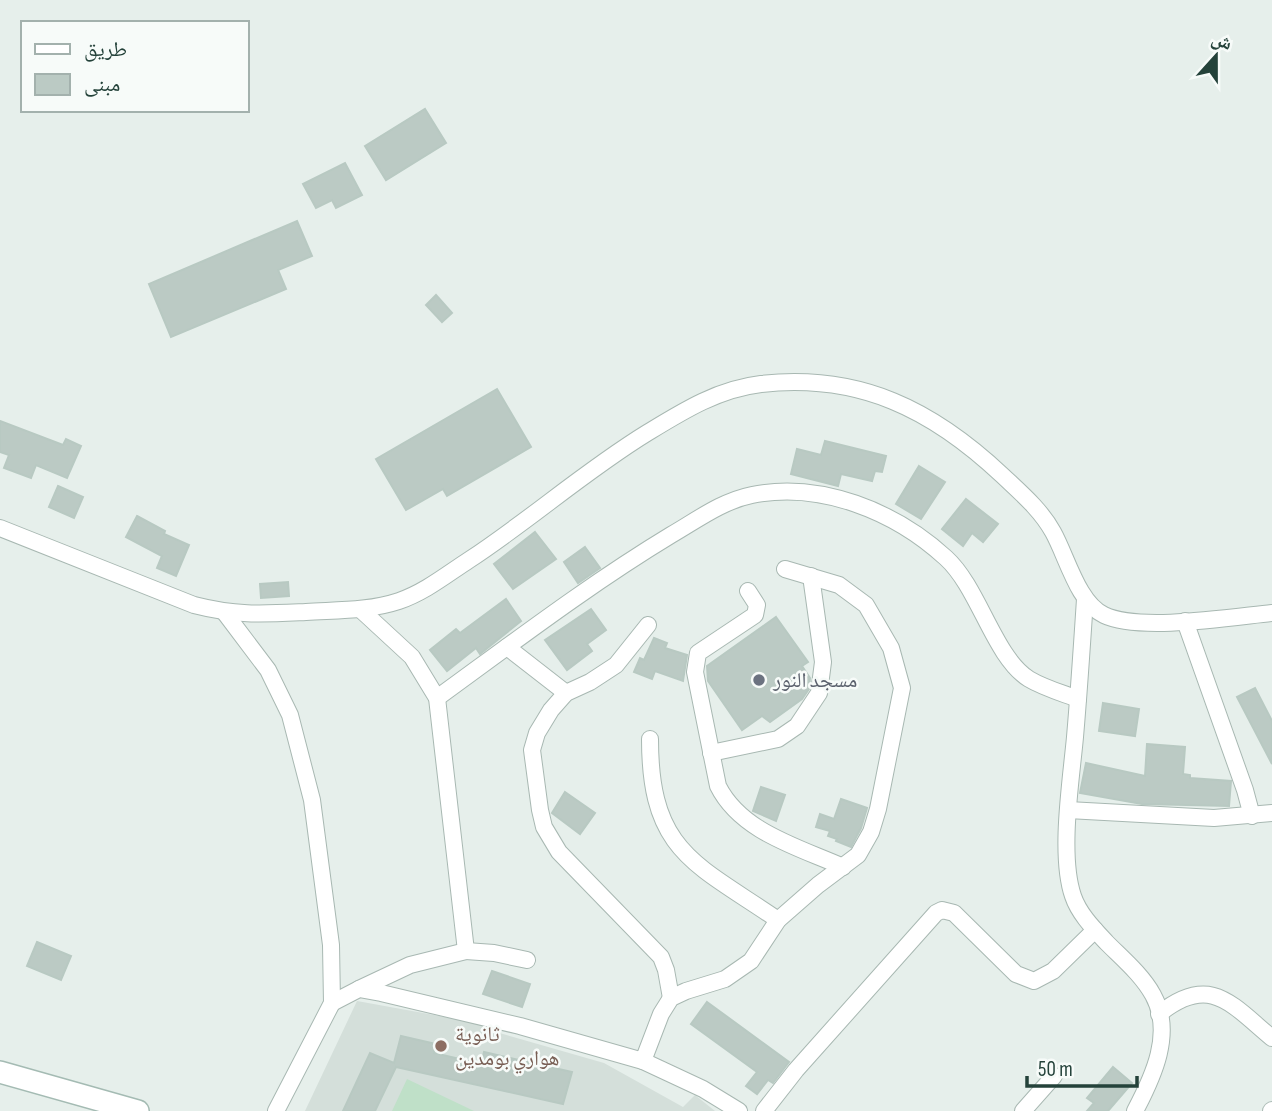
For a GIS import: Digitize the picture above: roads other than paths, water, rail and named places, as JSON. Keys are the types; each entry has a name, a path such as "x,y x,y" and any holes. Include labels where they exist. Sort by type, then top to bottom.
{"street":[{"path":"0,528 194,605 225,613 254,615 360,609 395,602 431,586 633,442 709,398 761,384 803,383 878,394 922,413 951,432 1037,509 1052,529 1085,599 1103,615 1117,620 1157,623 1272,613"},
{"path":"437,698 614,572 707,512 749,495 793,491 838,498 866,508 921,538 949,561 966,583 1019,670 1029,679 1078,699"},
{"path":"643,1061 661,1014 671,998 725,979 751,961 778,920 843,867 864,846 878,809 887,775 902,688 891,648 866,605 839,585 785,569"},
{"path":"711,753 778,739 797,726 819,693 823,662 811,576"},
{"path":"748,591 757,605 755,615 698,653 695,673 718,786 725,800 756,828 843,867"},
{"path":"1085,599 1068,810 1069,881 1077,905 1095,930 1143,981 1154,997 1159,1014 1162,1028 1157,1059 1135,1111"},
{"path":"360,609 412,657 437,698 466,951"},
{"path":"225,613 268,670 298,738 312,800 331,945 332,1003 275,1111"},
{"path":"1185,621 1245,790 1251,816"},
{"path":"648,625 616,665 590,682 566,693 551,710 537,733 532,750 544,827 559,852 661,957 671,998"},
{"path":"507,647 566,693"},
{"path":"650,739 652,779 657,805 667,830 676,843 702,870 778,920"},
{"path":"1068,810 1214,818 1272,813"},
{"path":"764,1111 796,1070 936,913 942,910 954,913 1016,974 1034,981 1053,971 1095,930"},
{"path":"332,1003 410,965 466,951 495,953 527,960"},
{"path":"359,989 520,1026 643,1061 703,1089 739,1111"},
{"path":"1159,1014 1185,997 1205,994 1231,1003 1272,1038"},
{"path":"0,1072 138,1111"},
{"path":"1023,1111 1054,1076"}],"place":[{"name":"مسجد النور","path":"759,680"},
{"name":"ثانوية هواري بومدين","path":"441,1046"}]}
